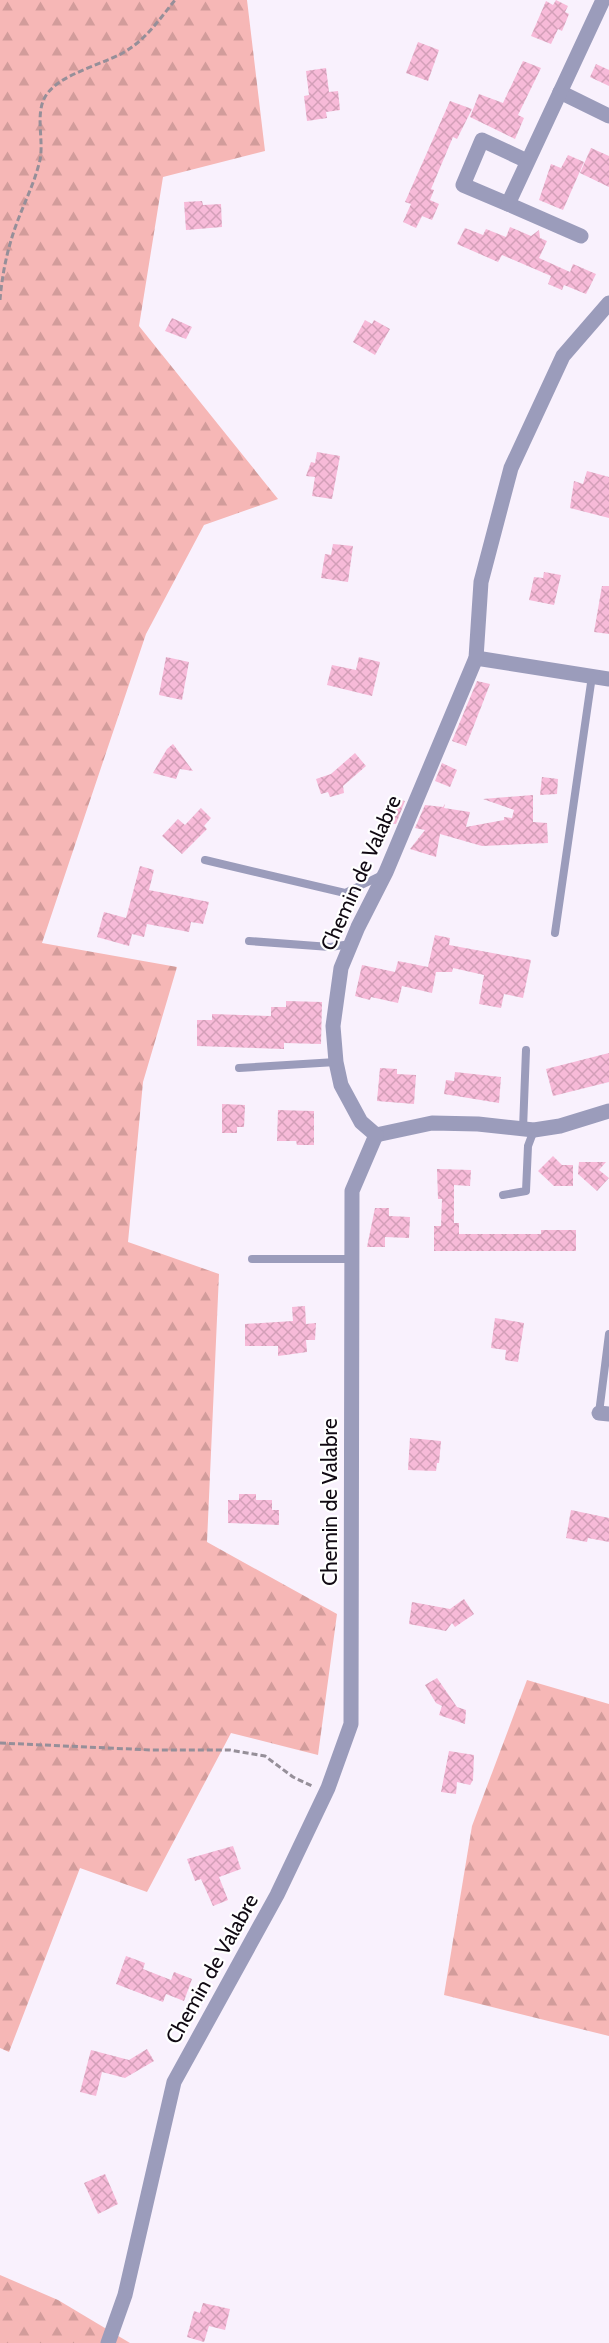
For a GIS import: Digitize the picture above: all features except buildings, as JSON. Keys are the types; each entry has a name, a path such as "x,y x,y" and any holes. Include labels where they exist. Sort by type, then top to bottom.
{"street":[{"path":"508,204 603,0"},
{"path":"560,92 609,116"},
{"path":"527,161 482,140 463,185 581,236"},
{"name":"Chemin de Valabre","path":"108,2343 125,2295 174,2082 277,1895 326,1793 351,1724 352,1191 376,1135 361,1122 341,1085 336,1062 333,1026 341,969 386,872 476,658 481,582 511,468 563,356 609,303"},
{"path":"476,658 609,679"},
{"path":"376,1135 432,1124 478,1124 528,1129 560,1126 609,1111"}],"lane":[{"path":"555,933 592,676"},
{"path":"205,860 345,893 386,872"},
{"path":"249,941 330,947 351,944"},
{"path":"503,1195 526,1191 528,1129 526,1050"},
{"path":"239,1068 336,1062"},
{"path":"252,1259 352,1259"},
{"path":"604,1414 609,1334"}],"path":[{"path":"0,300 2,270 16,226 34,185 41,152 40,115 45,96 64,81 131,48 152,28 175,0"},
{"path":"0,1743 152,1750 230,1750 265,1756 293,1777 326,1793"}],"green space":[{"path":"0,0 247,0 265,151 163,177 139,326 278,499 204,525 146,634 42,943 177,967 143,1082 128,1242 219,1274 207,1542 337,1614 318,1755 231,1733 147,1892 80,1868 9,2052 0,2048"},
{"path":"527,1680 609,1704 609,2036 444,1995 472,1826"},
{"path":"0,2275 58,2300 130,2343 0,2343"}]}
